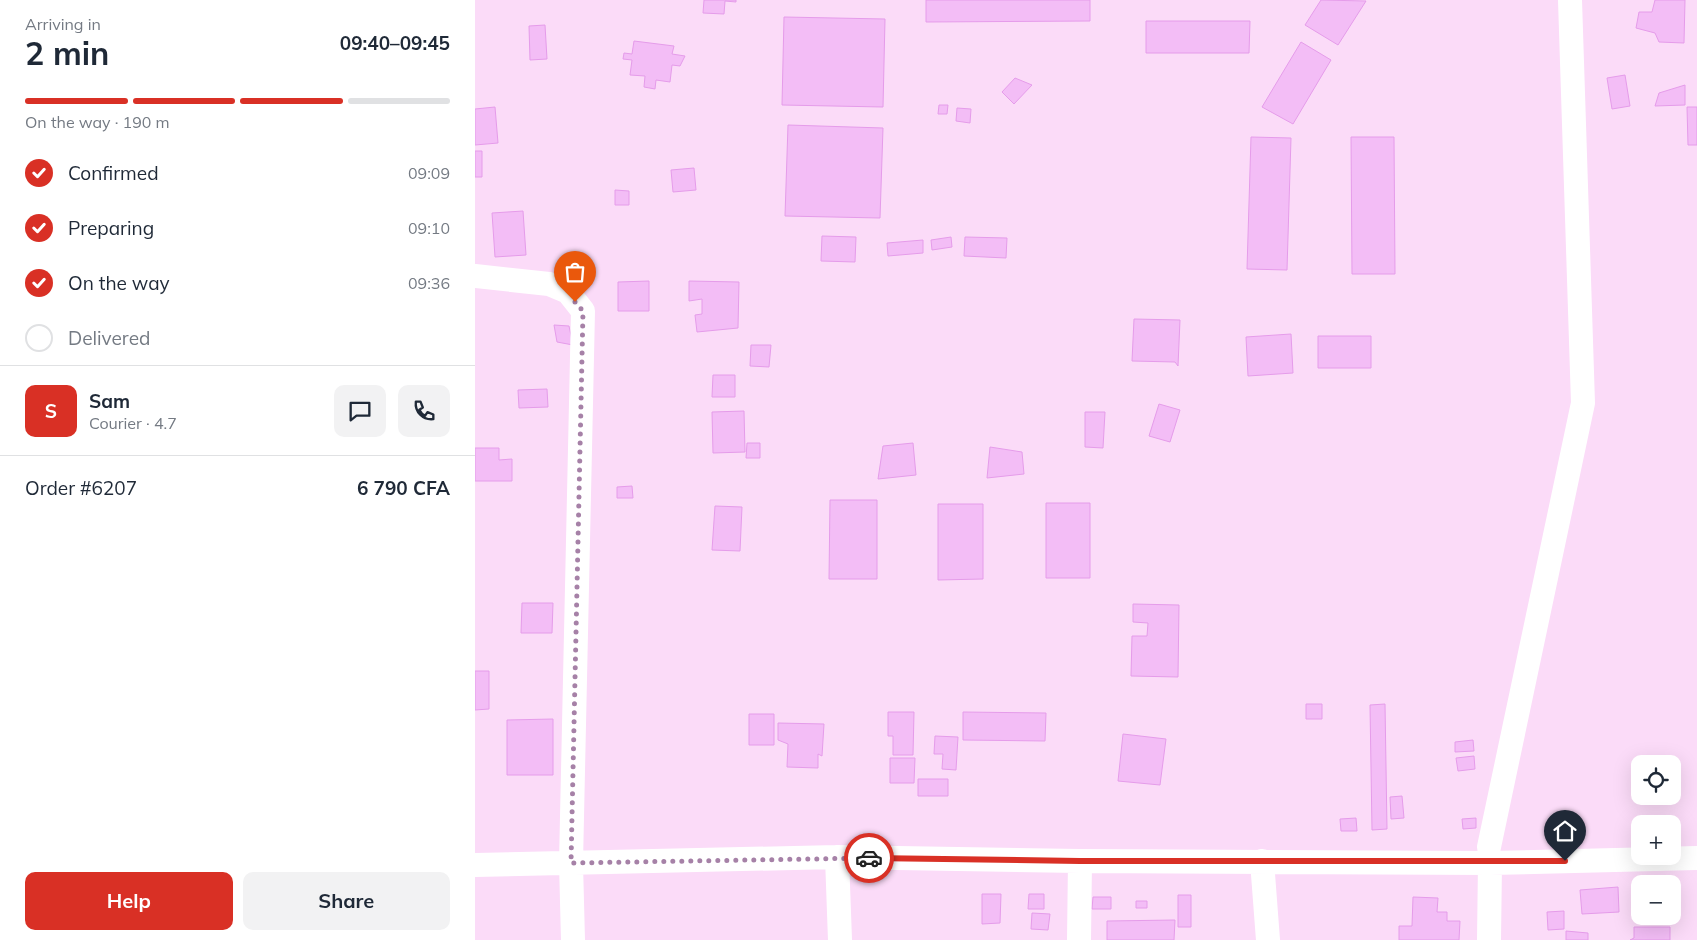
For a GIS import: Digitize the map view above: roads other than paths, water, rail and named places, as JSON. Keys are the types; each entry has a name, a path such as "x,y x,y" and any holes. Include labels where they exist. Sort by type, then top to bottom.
{"street":[{"path":"1489,940 1489,855 1583,403 1570,0"},
{"path":"475,276 549,284 568,292 583,311 571,863 573,940"},
{"path":"475,865 837,857 1080,861 1262,861 1489,855 1697,858"},
{"path":"837,857 840,940"},
{"path":"1079,940 1080,861"},
{"path":"1262,861 1268,940"}]}
